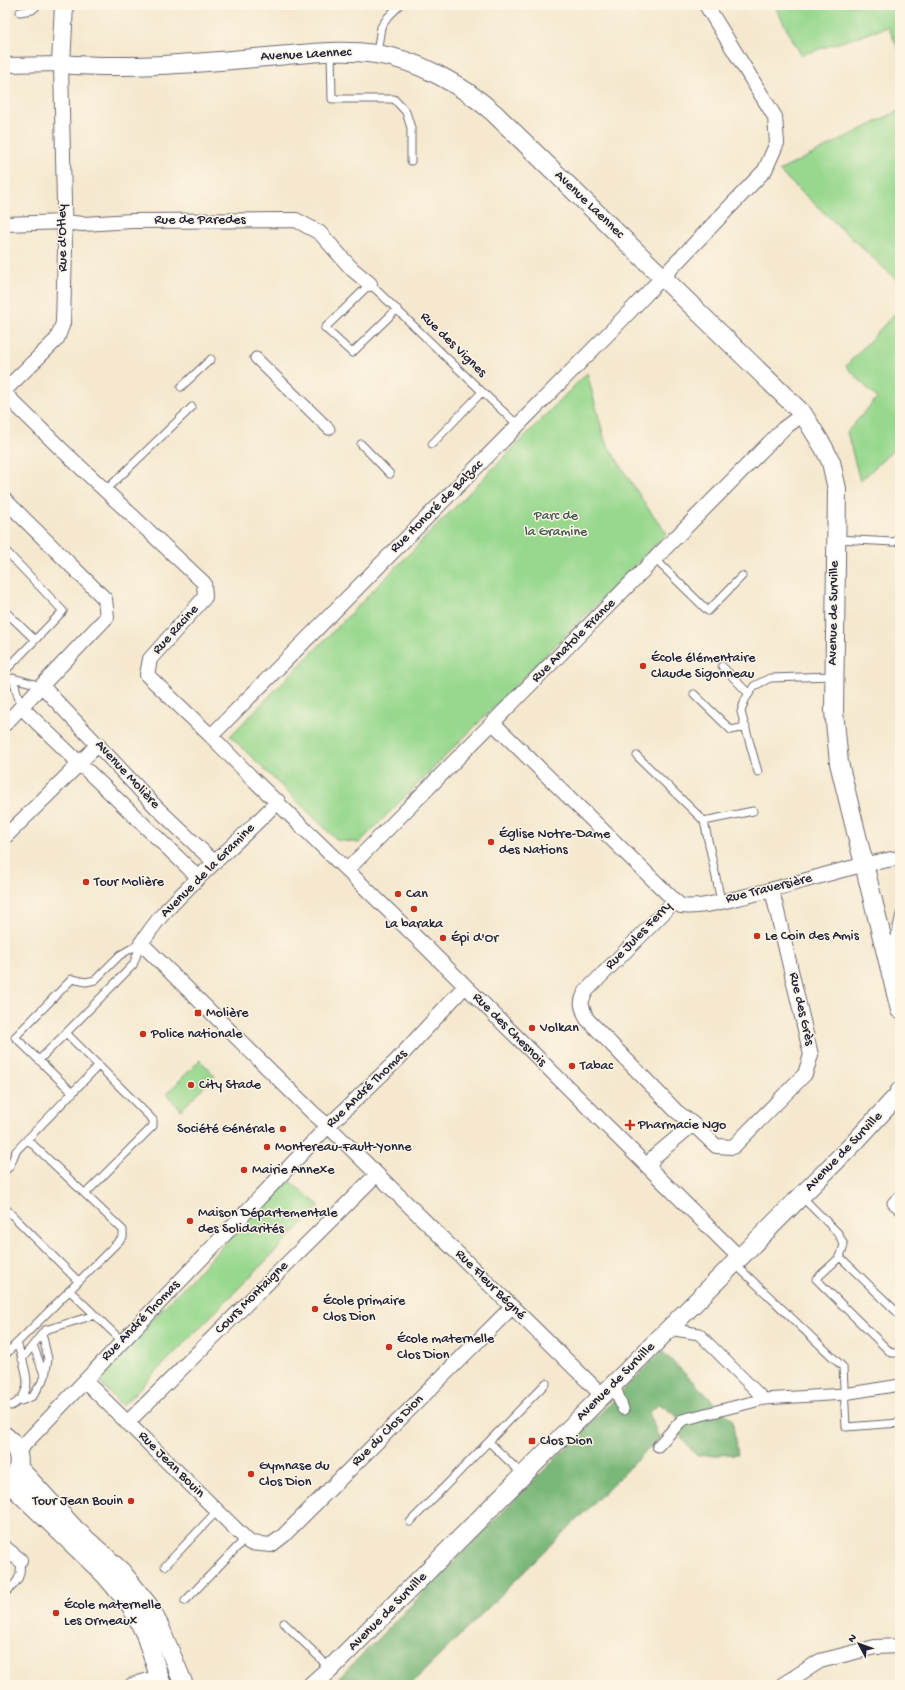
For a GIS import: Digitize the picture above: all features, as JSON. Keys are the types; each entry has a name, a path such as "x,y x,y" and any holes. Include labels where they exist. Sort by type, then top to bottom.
{"street":[{"path":"5,65 61,64 64,5"},
{"name":"Rue Honoré de Balzac","path":"212,736 611,331 765,170 777,143 775,117 706,5"},
{"name":"Avenue Laennec","path":"61,64 90,66 174,65 331,52 377,54 412,63 451,81 475,97 494,113 662,276"},
{"name":"Rue d'Otley","path":"5,390 56,339 63,323 65,249 61,64"},
{"name":"Rue de Paredes","path":"5,224 64,222 83,224 132,221 296,220 320,233 352,269 370,284"},
{"name":"Avenue de Surville","path":"662,276 803,414 831,462 837,489 835,539 834,711 839,762 900,1010"},
{"path":"256,358 329,429"},
{"name":"Rue Racine","path":"5,394 204,583 205,597 150,659 147,675 212,736 278,802"},
{"name":"Rue Anatole France","path":"347,870 783,429 803,414"},
{"path":"5,500 105,599 107,617 5,724"},
{"name":"Avenue Molière","path":"42,686 156,807 214,862"},
{"name":"Avenue Molière","path":"21,707 198,877"},
{"name":"Rue Jules Ferry","path":"493,723 675,901 587,990 582,998 582,1007 587,1019 676,1111 693,1124"},
{"path":"5,837 80,764 98,744"},
{"name":"Rue des Chesnois","path":"278,802 649,1168 737,1261"},
{"name":"Avenue de la Gramine","path":"141,943 162,915 198,877 278,802"},
{"name":"Rue Traversière","path":"675,901 681,906 688,907 721,901 772,890 900,858"},
{"name":"Rue des Grès","path":"693,1124 716,1146 733,1147 805,1074 811,1055 772,890"},
{"name":"Rue Fleur Bégné","path":"141,943 312,1113 328,1126 512,1307 608,1390"},
{"name":"Rue André Thomas","path":"18,1460 85,1381 122,1341 328,1126 397,1060 465,986"},
{"name":"Avenue de Surville","path":"312,1685 330,1670 854,1143 900,1091"},
{"path":"649,1168 654,1157 693,1124"},
{"name":"Cours Montaigne","path":"127,1423 377,1174"},
{"path":"900,1196 893,1203 900,1209"},
{"name":"Rue du Clos Dion","path":"259,1545 271,1546 283,1536 512,1307"},
{"path":"669,1329 699,1334 764,1399"},
{"name":"Rue Jean Bouin","path":"85,1381 250,1544 259,1545"},
{"path":"658,1446 682,1420 764,1399 844,1394 900,1385"},
{"path":"608,1390 624,1409"},
{"path":"5,1436 13,1443 18,1460 76,1530 122,1572 149,1606 160,1627 184,1685"},
{"path":"18,1460 15,1477 7,1485 105,1575 131,1606 145,1634 160,1681 132,1685"},
{"path":"5,1548 20,1560"},
{"path":"782,1685 820,1661 875,1647 900,1646"},
{"name":"Avenue de Surville","path":"318,1685 330,1670"}],"lane":[{"path":"20,12 32,10 38,5"},
{"path":"377,54 381,27 388,17 400,5"},
{"path":"331,52 332,99 394,99 406,112 411,128 411,161"},
{"path":"370,284 325,328 352,353 397,309"},
{"name":"Rue des Vignes","path":"370,284 518,425"},
{"path":"181,387 210,359"},
{"path":"432,444 482,392"},
{"path":"105,490 192,407"},
{"path":"361,444 390,474"},
{"path":"835,539 893,542 900,539"},
{"path":"5,550 64,611 5,670 13,678 21,707"},
{"path":"655,559 708,611 742,576"},
{"path":"5,611 35,640"},
{"path":"722,666 749,694"},
{"path":"758,772 741,712 745,700 754,686 770,678 834,676"},
{"path":"13,678 42,686"},
{"path":"694,694 731,730 746,727"},
{"path":"637,756 704,821 721,901"},
{"path":"704,821 753,811"},
{"path":"888,964 900,914"},
{"path":"39,1060 133,965 141,943"},
{"path":"72,1092 15,1037 72,979 86,982 95,980 120,955 141,943"},
{"path":"66,1033 153,1120 153,1126 85,1194"},
{"path":"5,1171 10,1166 16,1151 99,1065"},
{"path":"5,1355 123,1236 123,1230 27,1139"},
{"path":"801,1196 838,1233 844,1245 840,1256 816,1279 891,1353 900,1353"},
{"path":"5,1208 78,1281"},
{"path":"840,1256 900,1315"},
{"path":"737,1261 843,1367 846,1427 900,1423"},
{"path":"69,1290 122,1341"},
{"path":"22,1359 45,1330 94,1315"},
{"path":"5,1402 11,1406 33,1396 45,1377 48,1359 42,1333"},
{"path":"17,1343 29,1384 21,1401"},
{"path":"33,1345 45,1377"},
{"path":"410,1522 546,1384"},
{"path":"489,1442 523,1476"},
{"path":"165,1566 217,1511"},
{"path":"185,1601 245,1539"},
{"path":"5,1593 16,1583 19,1576 20,1560"},
{"path":"284,1623 321,1659 330,1670"}],"green space":[{"path":"774,5 900,5 900,52 888,27 801,55"},
{"path":"900,110 900,283 779,171"},
{"path":"900,308 900,444 860,481 847,432 877,398 846,366"},
{"name":"Parc de la Gramine","path":"587,373 605,441 647,507 667,533 359,843 337,840 230,736"},
{"name":"City Stade","path":"200,1060 215,1076 181,1110 166,1094"},
{"path":"287,1179 320,1206 122,1406 96,1378"},
{"path":"662,1351 732,1420 738,1454 697,1456 681,1438 677,1416 659,1404 649,1413 659,1438 410,1685 332,1685"}],"place":[{"name":"École élémentaire Claude Sigonneau","path":"643,666"},
{"name":"Église Notre-Dame des Nations","path":"491,842"},
{"name":"Tour Molière","path":"86,882"},
{"name":"Can","path":"398,894"},
{"name":"La baraka","path":"414,909"},
{"name":"Le Coin des Amis","path":"757,936"},
{"name":"Épi d'Or","path":"443,938"},
{"name":"Molière","path":"198,1013"},
{"name":"Volkan","path":"532,1028"},
{"name":"Police nationale","path":"143,1034"},
{"name":"Tabac","path":"572,1066"},
{"name":"City Stade","path":"191,1085"},
{"name":"Pharmacie Ngo","path":"630,1125"},
{"name":"Société Générale","path":"283,1129"},
{"name":"Montereau-Fault-Yonne","path":"267,1147"},
{"name":"Mairie Annexe","path":"244,1170"},
{"name":"Maison Départementale des Solidarités","path":"190,1221"},
{"name":"École primaire Clos Dion","path":"315,1309"},
{"name":"École maternelle Clos Dion","path":"389,1347"},
{"name":"Clos Dion","path":"532,1441"},
{"name":"Gymnase du Clos Dion","path":"251,1474"},
{"name":"Tour Jean Bouin","path":"131,1501"},
{"name":"École maternelle Les Ormeaux","path":"56,1613"}]}
